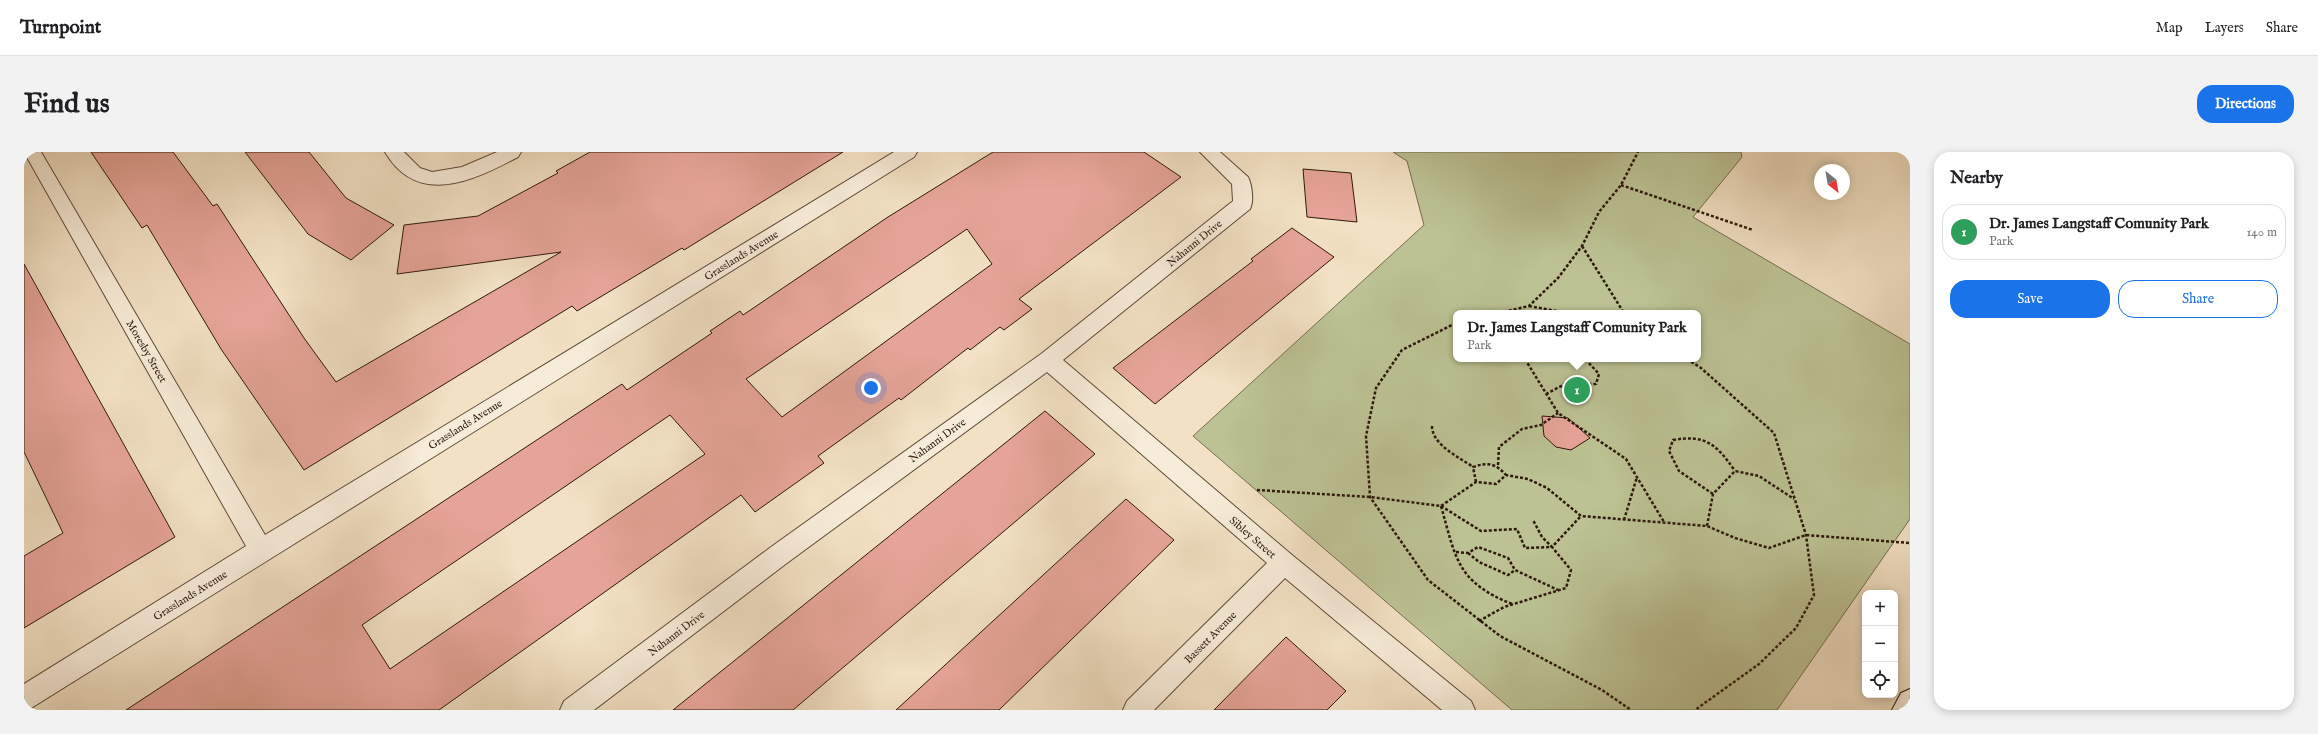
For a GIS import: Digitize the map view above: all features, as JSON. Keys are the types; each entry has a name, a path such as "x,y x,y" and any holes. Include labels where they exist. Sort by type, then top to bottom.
{"street":[{"name":"Moresby Street","path":"32,152 262,550"},
{"path":"394,152 420,177 440,178 488,164 512,152"},
{"name":"Grasslands Avenue","path":"24,699 262,550 908,152"},
{"name":"Nahanni Drive","path":"573,710 779,555 1048,360 1243,204 1241,182 1209,152"},
{"name":"Sibley Street","path":"1048,360 1284,563 1462,710"},
{"name":"Bassett Avenue","path":"1136,710 1284,563"},
{"path":"1905,710 1910,702"}],"path":[{"path":"1529,306 1558,278 1582,246 1599,212 1621,184 1638,152"},
{"path":"1621,184 1753,230"},
{"path":"1582,246 1622,310"},
{"path":"1512,310 1529,306 1555,310"},
{"path":"1453,324 1402,350 1376,388 1366,436 1370,497 1428,580 1500,636 1602,690 1631,710"},
{"path":"1527,362 1558,413 1626,459 1664,522"},
{"path":"1546,394 1567,383 1596,384 1599,374 1589,362"},
{"path":"1692,362 1701,368 1774,433 1806,535 1814,595 1796,628 1759,664 1695,710"},
{"path":"1498,465 1499,447 1522,429 1541,426 1558,413"},
{"path":"1432,426 1432,433 1442,445 1473,467 1476,482"},
{"path":"1713,494 1678,471 1669,451 1673,440 1690,436 1710,442 1735,471 1759,476 1795,499"},
{"path":"1473,467 1487,462 1498,465 1506,475"},
{"path":"1707,526 1713,494 1735,471"},
{"path":"1441,506 1476,482 1496,484 1506,475 1522,475 1566,499 1581,516 1707,526 1735,538 1769,548 1806,535 1910,542"},
{"path":"1624,520 1637,477"},
{"path":"1257,490 1370,497 1441,506 1481,531 1517,529 1525,548 1552,547 1581,516"},
{"path":"1441,506 1455,552 1468,579 1488,594 1512,604"},
{"path":"1479,620 1512,604 1566,588 1571,570 1542,537 1533,520"},
{"path":"1468,553 1478,547 1508,558 1515,570 1558,590"},
{"path":"1455,552 1468,553 1479,562 1508,575 1515,570"}],"green space":[{"path":"1393,152 1741,152 1742,157 1693,217 1910,344 1910,519 1777,710 1512,710 1193,436 1424,225 1407,161"}],"building":[{"path":"91,152 173,152 213,206 217,204 304,338 336,382 561,252 397,274 404,225 478,216 558,173 556,171 590,152 843,152 684,250 682,248 577,311 572,306 304,470 221,349 147,225 142,228"},
{"path":"245,152 309,152 346,198 394,225 351,260 308,234"},
{"path":"993,152 1144,152 1181,177 1019,299 1032,309 1004,330 1000,327 970,350 968,348 901,400 899,398 818,456 824,463 755,512 741,495 439,710 126,710 622,384 627,390 712,333 710,331 740,311 743,315 888,217","holes":["967,229 992,264 782,417 746,379","670,415 705,454 390,669 362,625"]},
{"path":"1303,169 1351,173 1357,222 1307,217"},
{"path":"1292,228 1334,257 1155,404 1113,368 1253,261 1251,259"},
{"path":"24,264 175,537 24,628 24,556 63,533 24,452"},
{"path":"1045,411 1095,454 793,710 673,710"},
{"path":"1542,416 1568,418 1590,438 1571,450 1556,447 1544,436"},
{"path":"1126,499 1174,540 999,710 896,710"},
{"path":"1286,637 1346,691 1327,710 1214,710"}],"place":[{"name":"Dr. James Langstaff Comunity Park","path":"1577,390"}]}
